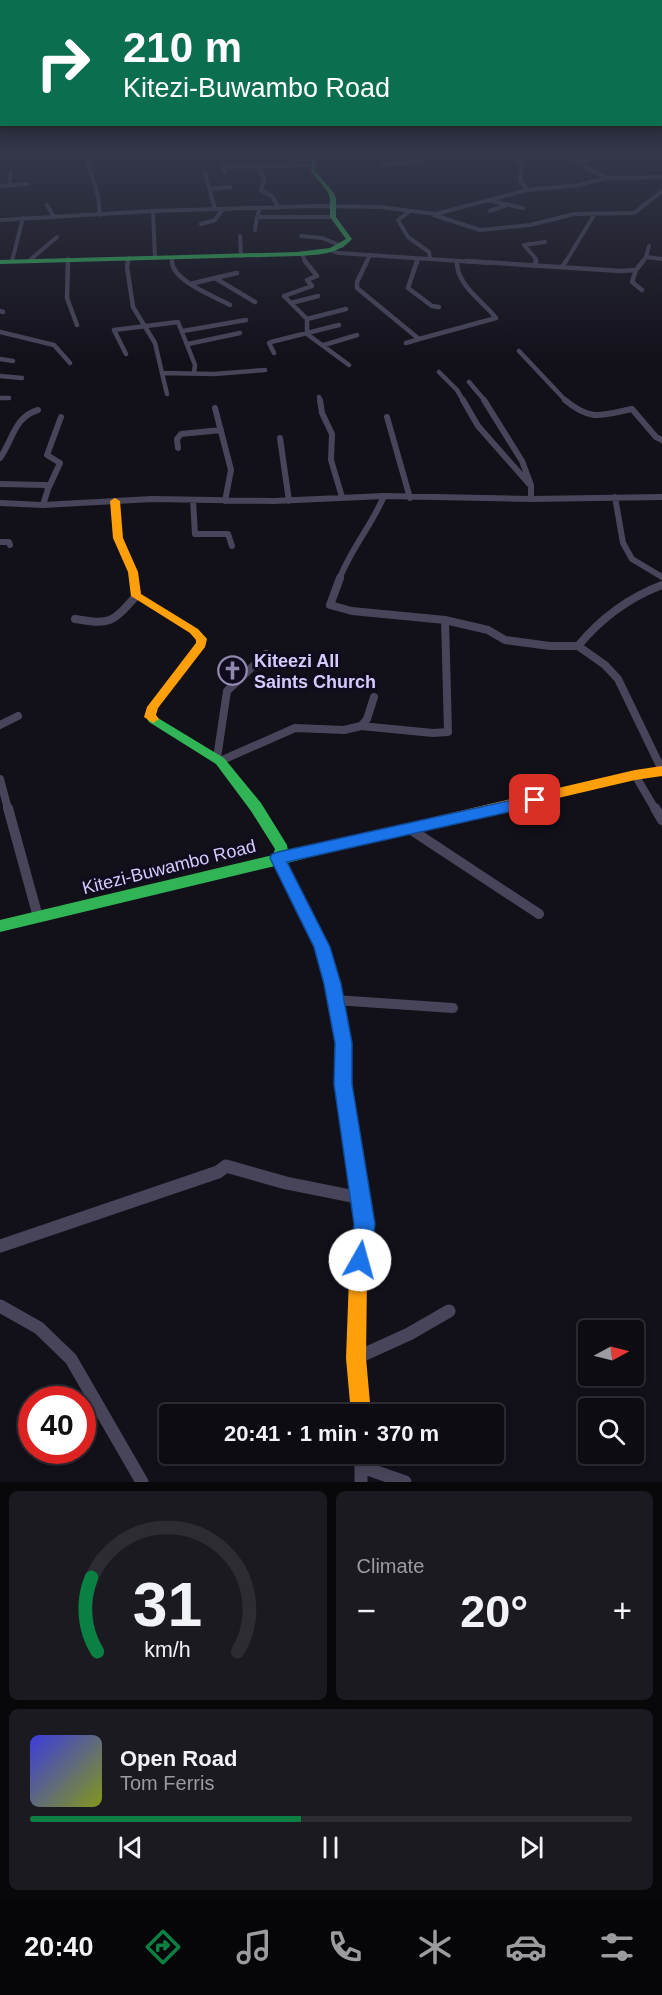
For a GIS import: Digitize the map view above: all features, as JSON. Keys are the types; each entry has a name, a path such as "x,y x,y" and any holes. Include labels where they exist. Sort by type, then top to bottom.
{"street":[{"path":"21,223 6,261 302,254 345,245 349,239 339,223"},
{"path":"154,223 155,258"},
{"path":"255,230 256,223"},
{"path":"400,223 408,237 429,252 430,259"},
{"path":"459,223 480,230 537,223"},
{"path":"562,267 589,223"},
{"path":"240,236 241,256"},
{"path":"301,236 317,236 334,240 338,253 636,270"},
{"path":"30,260 57,237"},
{"path":"535,266 536,259 524,245 545,242"},
{"path":"642,291 632,282 650,246"},
{"path":"302,254 316,276 307,280 312,286 309,289 288,293 284,296 307,319 307,334"},
{"path":"370,255 357,282 357,288 419,339"},
{"path":"646,257 662,260"},
{"path":"129,258 127,267 133,307 155,343 167,394"},
{"path":"172,258 175,273 190,284 230,305"},
{"path":"68,259 67,298 77,325"},
{"path":"418,259 408,288 432,306 439,307"},
{"path":"406,343 496,318 458,277 455,267 457,261"},
{"path":"190,284 237,273"},
{"path":"214,278 255,302"},
{"path":"291,303 318,296"},
{"path":"307,319 346,309"},
{"path":"183,331 246,320"},
{"path":"126,354 114,330 175,321 180,323 188,344 195,368 194,372"},
{"path":"274,353 269,343 339,325"},
{"path":"0,332 54,345 70,363"},
{"path":"188,344 240,333"},
{"path":"307,334 349,364"},
{"path":"324,345 357,335"},
{"path":"519,351 550,382 565,402 577,411 588,416 632,409 656,437 662,440"},
{"path":"0,359 13,361"},
{"path":"162,373 213,374 265,370"},
{"path":"440,372 457,390 478,426 531,486"},
{"path":"0,376 22,378"},
{"path":"469,382 481,394 500,423 526,470 531,486 531,499"},
{"path":"320,397 322,413 332,434 331,460 342,497"},
{"path":"0,398 9,398"},
{"path":"215,408 231,470 231,477 225,491 225,501"},
{"path":"0,458 7,450 17,422 30,411 38,410"},
{"path":"43,505 60,463 47,455 61,417"},
{"path":"387,417 407,480 410,498"},
{"path":"178,448 177,436 181,434 221,430"},
{"path":"280,438 289,501"},
{"path":"0,484 46,485 48,489"},
{"path":"384,496 376,515 344,567 330,605 352,611 445,620 488,630 506,640 550,646 578,646 605,665 618,679 662,771"},
{"path":"0,503 43,505 116,501 289,501 384,496 531,499 662,497"},
{"path":"615,497 623,543 632,559 662,577"},
{"path":"193,500 195,534 228,534 232,546"},
{"path":"116,501 118,538 133,572 136,596"},
{"path":"0,542 9,542 10,545"},
{"path":"578,646 592,627 611,612 662,585"},
{"path":"75,619 110,623 136,596"},
{"path":"136,596 194,631 202,639 201,644 153,707 150,717 218,760 256,807 282,849 278,858 322,947 344,1043 343,1084 364,1224 358,1278 356,1358 360,1404"},
{"path":"218,760 287,730 304,728 344,730 361,726 433,733 448,732 445,620"},
{"path":"218,760 227,691 266,654"},
{"path":"361,726 367,719 374,698"},
{"path":"0,725 18,716"},
{"name":"Kitezi-Buwambo Road","path":"0,926 278,858 635,775 662,771"},
{"path":"635,775 662,820"},
{"path":"0,779 38,917"},
{"path":"410,829 539,914"},
{"path":"335,1000 453,1008"},
{"path":"0,1246 218,1172 226,1166 286,1184 361,1198"},
{"path":"0,1306 41,1327 57,1342 70,1359 142,1482"},
{"path":"356,1358 409,1334 449,1311"},
{"path":"361,1468 405,1482"}],"traffic: fast":[{"path":"0,262 318,253 339,247 349,239 337,223"},
{"path":"153,719 220,761 256,807 282,849 278,858 322,947 333,983 343,1043 343,1085 352,1146"},
{"path":"0,926 371,837"}],"traffic: slow":[{"path":"115,501 118,538 133,572 136,596 194,631 202,639 201,644 153,707 150,717 153,719"},
{"path":"371,837 635,775 662,771"},
{"path":"352,1146 364,1224 358,1278 356,1358 360,1404"}],"place":[{"name":"Kiteezi All Saints Church","path":"233,671"}],"route":[{"path":"360,1260 364,1224 343,1084 344,1043 333,984 322,947 278,858 535,800"}]}
